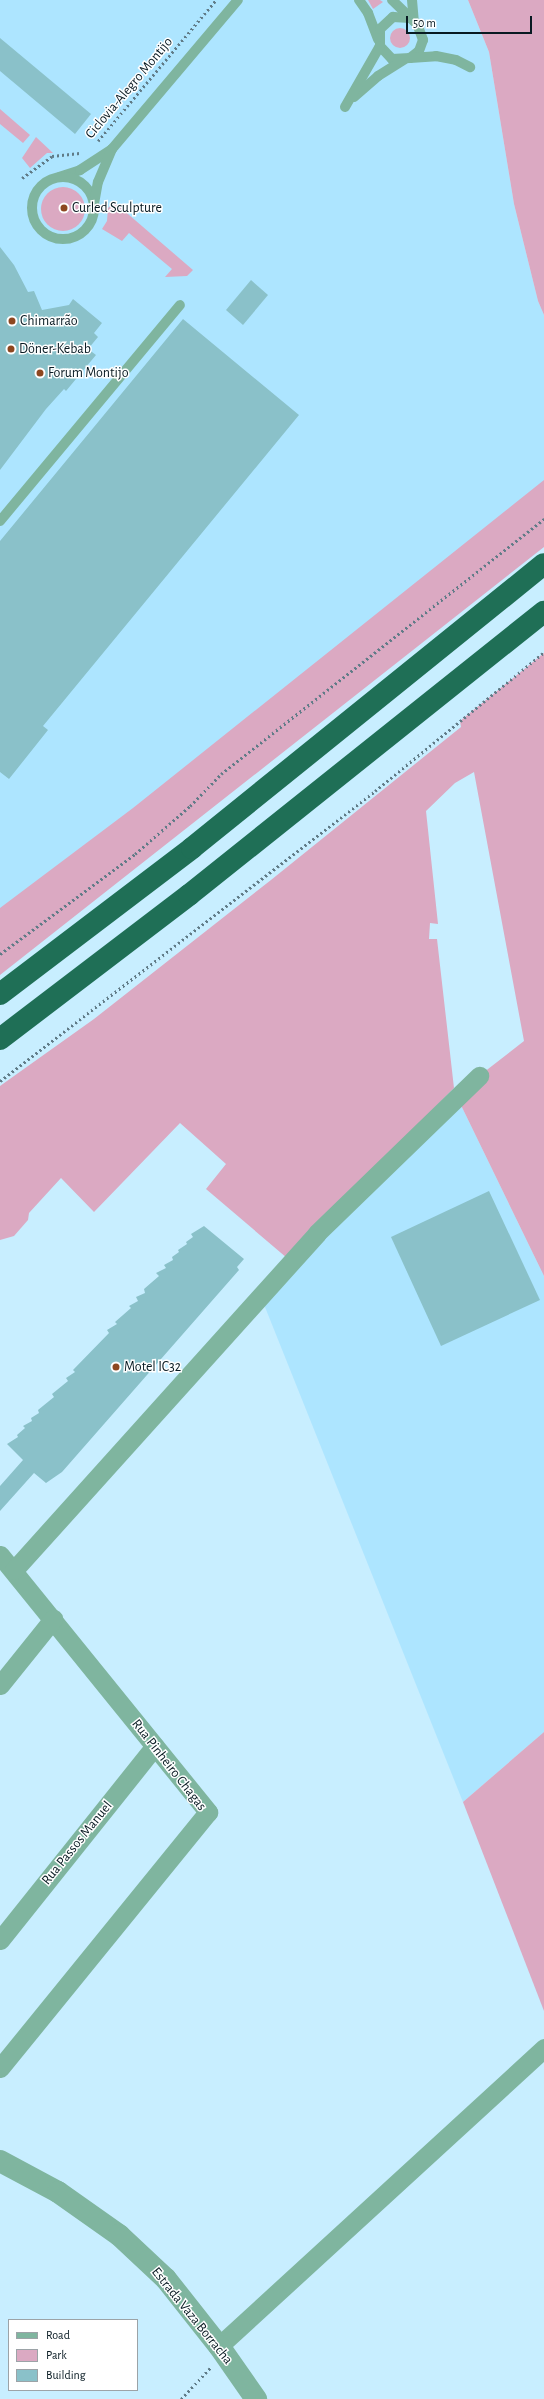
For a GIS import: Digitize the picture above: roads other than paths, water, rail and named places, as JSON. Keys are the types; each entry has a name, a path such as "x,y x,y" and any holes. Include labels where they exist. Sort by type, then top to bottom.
{"highway":[{"path":"0,994 199,843 544,564"},
{"path":"0,1039 189,895 544,612"}],"street":[{"path":"14,1570 317,1233 479,1076"},
{"name":"Rua Pinheiro Chagas","path":"0,1555 14,1570 208,1812 0,2068"},
{"path":"0,1685 53,1619"},
{"name":"Rua Passos Manuel","path":"0,1940 155,1746"},
{"path":"222,2350 544,2048"},
{"name":"Estrada Vaza Borracha","path":"0,2161 58,2192 119,2235 166,2279 222,2350 256,2399"}],"lane":[{"path":"112,149 98,182 89,225 74,237 55,238 39,228 32,211 36,192 46,182 80,170 112,149 238,0"},
{"path":"359,0 368,13 379,43 392,59 436,56 456,60 470,67"},
{"path":"344,107 352,98 378,76 419,50 422,40 420,29 392,0"},
{"path":"412,0 412,19"},
{"path":"352,98 379,43 380,29 388,20 398,16 412,19"},
{"path":"59,178 78,182 91,196 93,206"},
{"path":"0,521 180,305"}],"place":[{"name":"Curled Sculpture","path":"64,208"},
{"name":"Chimarrão","path":"12,321"},
{"name":"Döner-Kebab","path":"11,349"},
{"name":"Forum Montijo","path":"40,373"},
{"name":"Motel IC32","path":"116,1367"}]}
